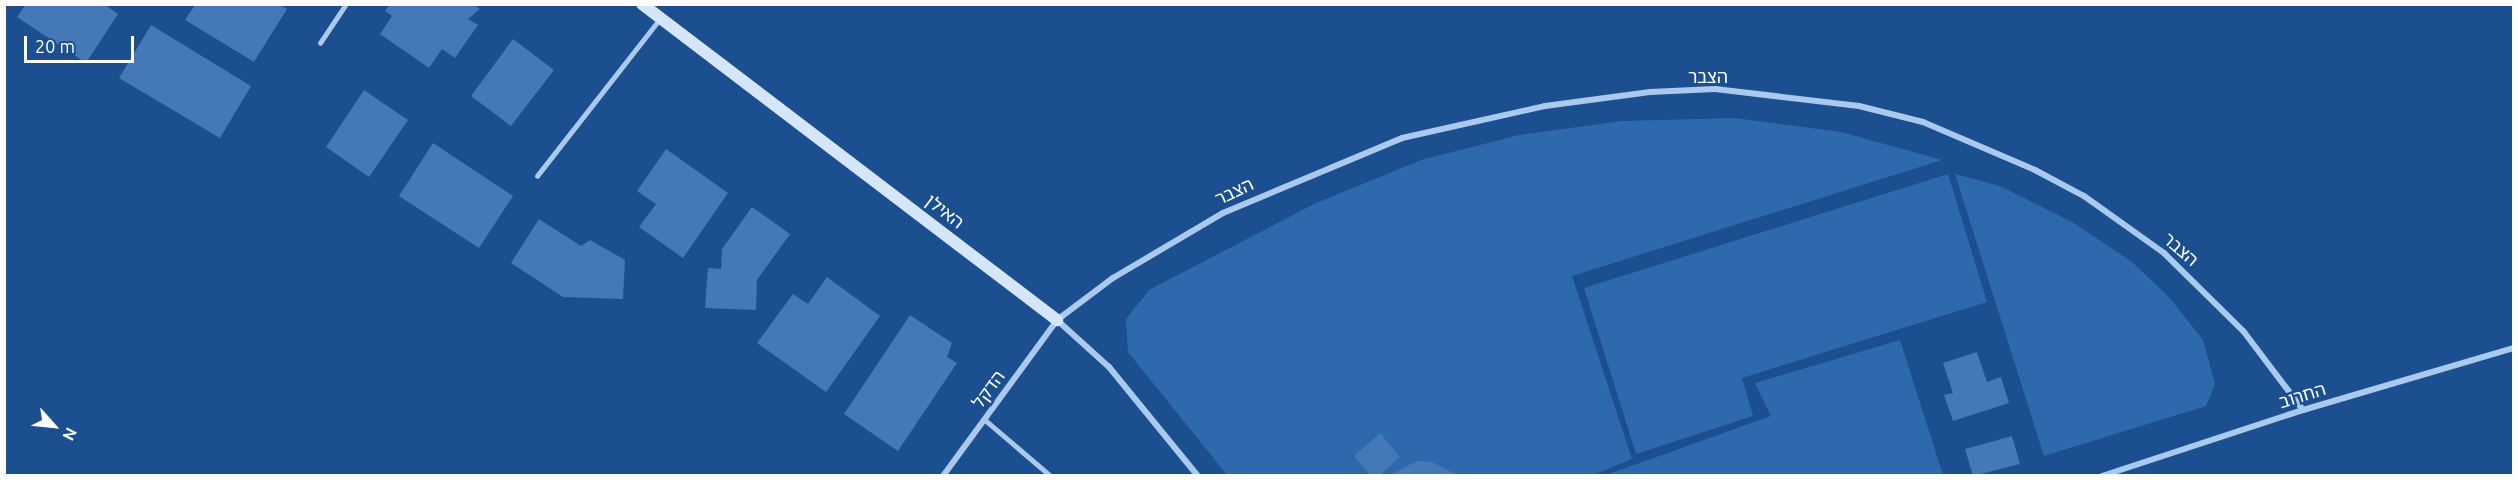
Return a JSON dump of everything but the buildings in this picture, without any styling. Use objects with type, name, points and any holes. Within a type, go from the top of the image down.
[{"type":"street","name":"האילן","points":[[642,4],[1057,320],[1109,367],[1198,476]]},
{"type":"street","name":"הצבר","points":[[1057,320],[1113,278],[1223,213],[1402,138],[1607,96],[1715,89],[1858,106],[1923,122],[1982,145],[2084,196],[2164,253],[2207,292],[2303,410]]},
{"type":"street","name":"הדקל","points":[[943,476],[1057,320]]},
{"type":"street","name":"החרוב","points":[[2102,476],[2303,410],[2514,348]]},
{"type":"lane","points":[[320,43],[346,4]]},
{"type":"lane","points":[[537,176],[661,18]]},
{"type":"lane","points":[[984,420],[1051,476]]},
{"type":"shaded area","points":[[1735,118],[1841,132],[1942,160],[1572,276],[1632,459],[1593,475],[1227,475],[1128,352],[1126,319],[1149,290],[1314,204],[1421,160],[1519,135],[1622,121]]},
{"type":"shaded area","points":[[1948,174],[1987,302],[1742,378],[1753,416],[1636,454],[1584,288]]},
{"type":"shaded area","points":[[1955,174],[2000,186],[2072,222],[2132,262],[2169,297],[2203,340],[2215,384],[2206,406],[2044,456]]},
{"type":"shaded area","points":[[1900,340],[1943,475],[1606,475],[1771,416],[1755,383]]}]
